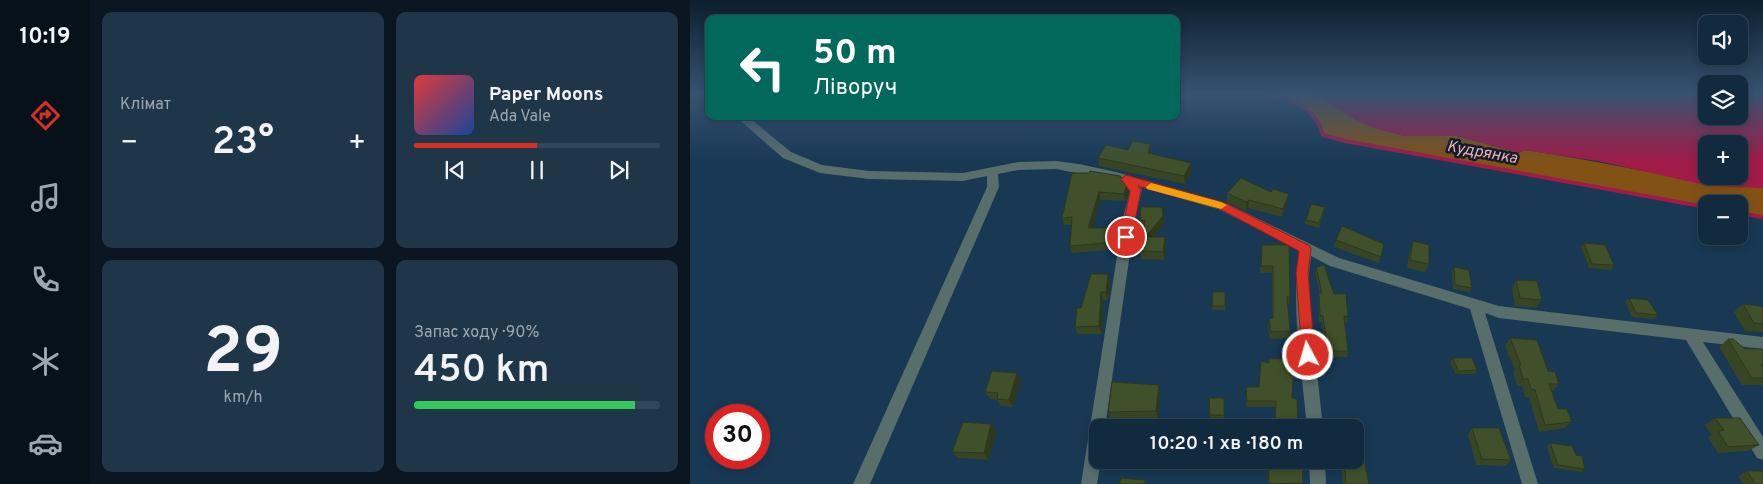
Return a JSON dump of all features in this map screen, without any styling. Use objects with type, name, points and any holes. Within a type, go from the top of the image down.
[{"type":"street","points":[[745,120],[787,155],[820,169],[843,174],[900,177],[963,177],[1018,166],[1056,165],[1126,179],[1222,206],[1335,262],[1498,312],[1763,342]]},
{"type":"street","points":[[861,484],[993,187],[992,172]]},
{"type":"street","points":[[1088,484],[1129,218],[1136,190],[1126,179]]},
{"type":"street","points":[[1306,249],[1302,258],[1302,290],[1314,419]]},
{"type":"street","points":[[1477,306],[1478,315],[1530,484]]},
{"type":"street","points":[[1691,335],[1763,452]]},
{"type":"street","points":[[1317,469],[1318,484]]},
{"type":"shaded area","points":[[1316,117],[1351,117],[1358,121],[1404,136],[1457,136],[1519,153],[1524,150],[1698,180],[1698,185],[1733,185],[1763,188],[1763,217],[1748,214],[1748,195],[1698,195],[1698,206],[1345,141],[1323,135],[1321,125]]},
{"type":"shaded area","points":[[1351,117],[1698,117],[1698,125],[1748,125],[1748,117],[1763,117],[1763,188],[1705,185],[1748,185],[1748,135],[1698,135],[1698,184],[1598,161],[1524,150],[1519,153],[1457,136],[1404,136],[1377,129]]},
{"type":"building","points":[[1133,141],[1150,144],[1148,153],[1191,163],[1184,176],[1098,158],[1106,145],[1128,150]]},
{"type":"building","points":[[1090,171],[1120,176],[1127,184],[1124,194],[1099,192],[1088,228],[1108,228],[1105,243],[1070,246],[1072,217],[1062,218],[1072,173],[1089,173]]},
{"type":"building","points":[[1241,178],[1271,192],[1273,189],[1289,194],[1283,209],[1249,200],[1246,202],[1227,193]]},
{"type":"building","points":[[1311,204],[1325,207],[1319,223],[1306,220]]},
{"type":"building","points":[[1141,207],[1162,207],[1163,216],[1145,237],[1165,237],[1163,252],[1140,251],[1145,220],[1140,220]]},
{"type":"building","points":[[1342,226],[1384,244],[1381,257],[1336,240]]},
{"type":"building","points":[[1413,241],[1429,245],[1429,264],[1410,260]]},
{"type":"building","points":[[1584,243],[1605,245],[1614,265],[1592,264]]},
{"type":"building","points":[[1262,245],[1289,245],[1290,297],[1287,297],[1290,331],[1271,332],[1269,319],[1273,318],[1273,266],[1261,266]]},
{"type":"building","points":[[1324,265],[1334,294],[1346,294],[1348,317],[1344,316],[1348,351],[1328,351],[1323,316],[1320,315],[1319,293],[1322,293],[1316,267]]},
{"type":"building","points":[[1454,267],[1469,270],[1472,288],[1455,285]]},
{"type":"building","points":[[1091,274],[1108,274],[1106,292],[1101,292],[1099,326],[1075,327],[1077,308],[1081,308]]},
{"type":"building","points":[[1516,280],[1537,281],[1542,300],[1520,298]]},
{"type":"building","points":[[1213,292],[1225,292],[1225,306],[1212,306]]},
{"type":"building","points":[[1629,298],[1648,300],[1658,315],[1636,313]]},
{"type":"building","points":[[1743,304],[1761,306],[1763,308],[1763,324],[1754,323]]},
{"type":"building","points":[[1510,338],[1537,340],[1548,371],[1555,372],[1559,384],[1549,384],[1558,409],[1567,409],[1572,422],[1545,425],[1535,390],[1531,389],[1528,379],[1523,379],[1519,365],[1521,365]]},
{"type":"building","points":[[1728,339],[1733,339],[1745,349],[1763,350],[1763,364],[1761,365],[1763,366],[1763,378],[1752,378]]},
{"type":"building","points":[[1294,358],[1292,398],[1297,399],[1298,419],[1275,419],[1276,401],[1247,401],[1246,387],[1259,387],[1261,361],[1269,363],[1269,359]]},
{"type":"building","points":[[1453,358],[1472,358],[1477,370],[1458,371]]},
{"type":"building","points":[[992,371],[1017,373],[1009,400],[997,399],[998,393],[985,392]]},
{"type":"building","points":[[1112,382],[1159,385],[1156,411],[1108,412]]},
{"type":"building","points":[[1209,398],[1224,398],[1224,415],[1210,415]]},
{"type":"building","points":[[1339,418],[1358,419],[1339,419]]},
{"type":"building","points":[[1715,418],[1740,418],[1759,445],[1728,447],[1718,431],[1724,430]]},
{"type":"building","points":[[963,422],[991,424],[984,453],[952,452]]},
{"type":"building","points":[[1472,428],[1499,428],[1511,460],[1482,459]]},
{"type":"building","points":[[1550,443],[1572,446],[1576,455],[1582,456],[1585,469],[1558,465]]},
{"type":"building","points":[[1364,458],[1369,484],[1346,484],[1345,469],[1364,469]]},
{"type":"building","points":[[1268,469],[1302,469],[1303,483],[1269,484]]},
{"type":"building","points":[[1747,471],[1763,471],[1763,484],[1755,484]]},
{"type":"building","points":[[1121,478],[1145,480],[1145,484],[1119,484]]},
{"type":"waterway","name":"Кудрянка","points":[[1314,117],[1323,135],[1345,141],[1698,206]]},
{"type":"waterway","name":"Кудрянка","points":[[1748,214],[1763,217]]},
{"type":"slow traffic","points":[[1151,187],[1221,205]]},
{"type":"route","points":[[1126,237],[1136,190],[1126,179],[1222,206],[1306,249],[1302,258],[1302,273],[1308,355]]}]
